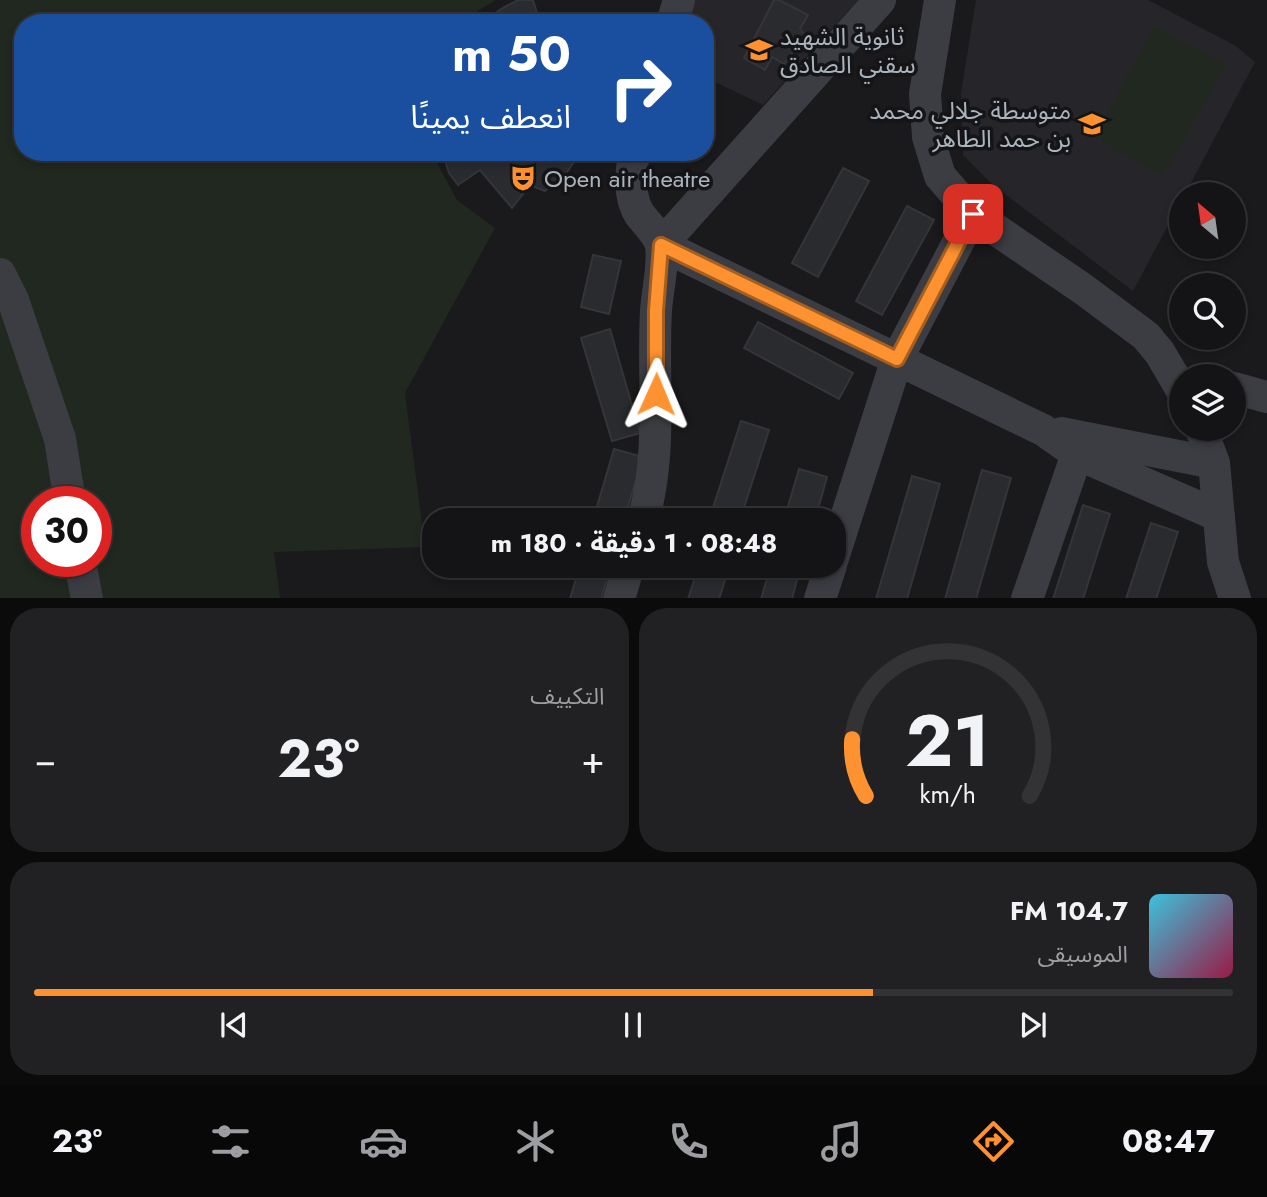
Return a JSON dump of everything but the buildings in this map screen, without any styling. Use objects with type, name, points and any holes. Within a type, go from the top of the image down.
[{"type":"street","points":[[647,508],[654,447],[656,311],[661,245],[880,0]]},
{"type":"street","points":[[940,0],[925,94],[928,137],[940,176],[973,214],[1146,336],[1169,365]]},
{"type":"street","points":[[633,161],[630,181],[638,212],[661,245],[1043,430],[1076,454],[1219,516]]},
{"type":"street","points":[[846,518],[897,359],[973,214]]},
{"type":"street","points":[[0,274],[13,300],[60,439],[67,486]]},
{"type":"street","points":[[1246,391],[1267,397]]},
{"type":"street","points":[[1043,430],[1214,463]]},
{"type":"street","points":[[1206,441],[1214,463],[1223,562],[1235,598]]},
{"type":"street","points":[[1027,598],[1076,454]]},
{"type":"street","points":[[83,577],[87,598]]},
{"type":"street","points":[[619,598],[625,578]]},
{"type":"street","points":[[820,598],[827,578]]},
{"type":"shaded area","points":[[0,0],[496,0],[476,14],[14,14],[14,161],[436,161],[457,200],[495,228],[405,393],[422,524],[422,547],[274,552],[280,598],[0,598]]},
{"type":"shaded area","name":"ثانوية الشهيد سقني الصادق","points":[[688,0],[858,0],[763,105],[714,81],[714,14],[684,14]]},
{"type":"shaded area","name":"متوسطة جلالي محمد بن حمد الطاهر","points":[[976,0],[1148,0],[1236,46],[1255,62],[1191,182],[1169,182],[1169,224],[1133,291],[993,185],[963,155],[961,93]]},
{"type":"shaded area","points":[[1154,26],[1226,64],[1163,176],[1095,137]]},
{"type":"place","name":"ثانوية الشهيد سقني الصادق","points":[[759,50]]},
{"type":"place","name":"متوسطة جلالي محمد بن حمد الطاهر","points":[[1092,124]]},
{"type":"place","name":"Open air theatre","points":[[523,178]]},
{"type":"route","points":[[656,394],[656,311],[661,245],[897,359],[973,214]]}]
